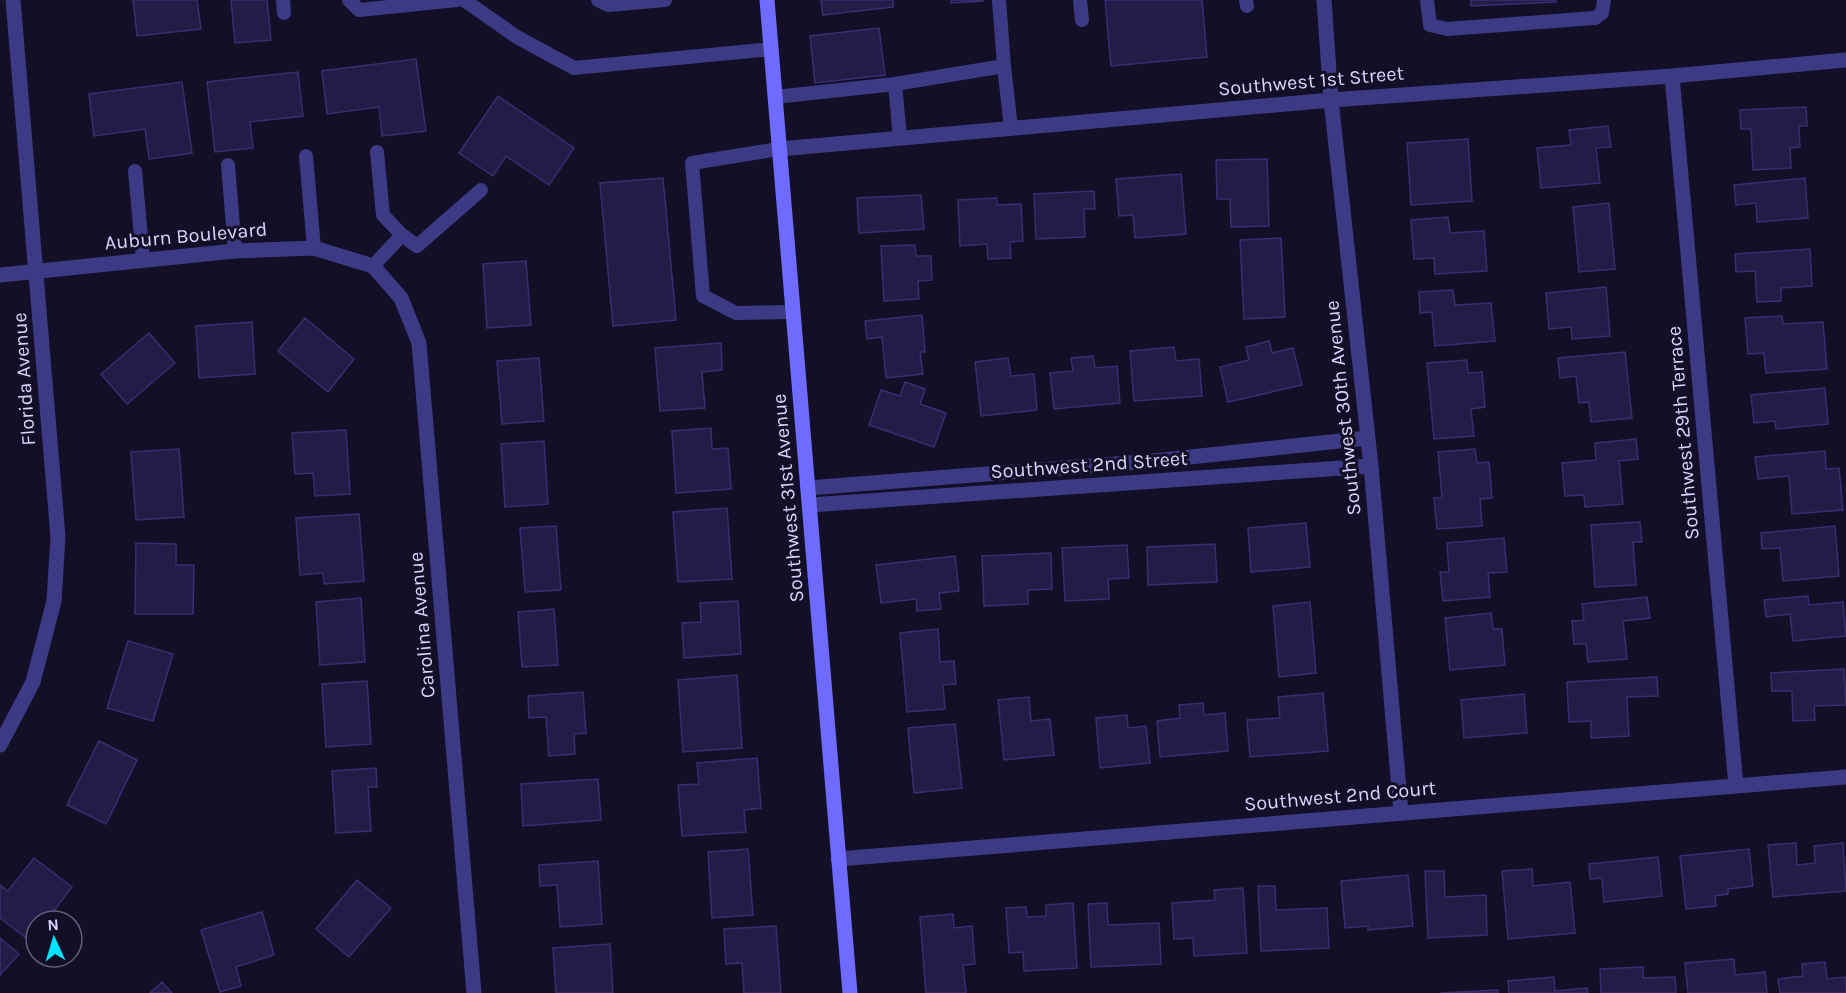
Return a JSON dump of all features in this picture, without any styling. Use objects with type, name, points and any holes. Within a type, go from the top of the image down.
[{"type":"main road","name":"Southwest 31st Avenue","points":[[767,0],[850,993]]},
{"type":"street","name":"Florida Avenue","points":[[0,745],[33,682],[54,602],[57,537],[13,0]]},
{"type":"street","name":"Southwest 30th Avenue","points":[[1324,0],[1331,100],[1371,466],[1401,812]]},
{"type":"street","name":"Southwest 1st Street","points":[[779,149],[1331,100],[1672,76],[1846,60]]},
{"type":"street","name":"Southwest 29th Terrace","points":[[1672,76],[1736,786]]},
{"type":"street","name":"Auburn Boulevard","points":[[0,275],[236,251],[314,248],[373,266]]},
{"type":"street","name":"Carolina Avenue","points":[[373,266],[401,298],[419,343],[474,993]]},
{"type":"street","name":"Southwest 2nd Street","points":[[808,488],[1153,461],[1367,438]]},
{"type":"street","name":"Southwest 2nd Street","points":[[810,505],[1371,466]]},
{"type":"street","name":"Southwest 2nd Court","points":[[838,859],[1846,777]]},
{"type":"lane","points":[[349,0],[358,10],[457,0]]},
{"type":"lane","points":[[464,0],[516,37],[574,68],[771,49]]},
{"type":"lane","points":[[598,0],[608,5],[665,0]]},
{"type":"lane","points":[[999,0],[1011,128]]},
{"type":"lane","points":[[1080,0],[1082,20]]},
{"type":"lane","points":[[1427,0],[1430,25],[1448,29],[1594,18],[1602,13],[1604,0]]},
{"type":"lane","points":[[775,97],[895,84],[1004,66]]},
{"type":"lane","points":[[895,84],[900,138]]},
{"type":"lane","points":[[779,149],[692,163],[703,296],[736,313],[792,312]]},
{"type":"lane","points":[[377,152],[383,215],[402,235],[417,246],[481,190]]},
{"type":"lane","points":[[306,156],[314,248]]},
{"type":"lane","points":[[228,165],[236,251]]},
{"type":"lane","points":[[135,171],[143,260]]},
{"type":"lane","points":[[373,266],[402,235]]},
{"type":"building","points":[[133,0],[197,0],[201,29],[137,36]]},
{"type":"building","points":[[231,0],[267,0],[271,40],[235,43]]},
{"type":"building","points":[[821,0],[893,0],[893,7],[823,15]]},
{"type":"building","points":[[951,0],[983,0],[983,1],[951,3]]},
{"type":"building","points":[[1105,0],[1202,0],[1207,57],[1111,66]]},
{"type":"building","points":[[1471,0],[1556,0],[1556,2],[1471,6]]},
{"type":"building","points":[[879,28],[885,75],[815,83],[810,36]]},
{"type":"building","points":[[416,59],[426,131],[382,136],[379,107],[327,114],[322,71]]},
{"type":"building","points":[[298,72],[303,116],[250,122],[253,148],[215,152],[207,82]]},
{"type":"building","points":[[182,82],[192,153],[149,159],[145,129],[94,136],[89,94]]},
{"type":"building","points":[[498,96],[574,148],[549,185],[506,156],[493,176],[459,153]]},
{"type":"building","points":[[1806,107],[1807,126],[1799,126],[1800,147],[1790,148],[1791,168],[1753,170],[1751,129],[1741,129],[1740,110]]},
{"type":"building","points":[[1608,126],[1611,147],[1596,148],[1600,183],[1541,188],[1537,148],[1571,145],[1569,130]]},
{"type":"building","points":[[1468,139],[1472,201],[1411,205],[1407,143]]},
{"type":"building","points":[[1267,159],[1269,226],[1231,227],[1230,199],[1217,199],[1216,160]]},
{"type":"building","points":[[1181,174],[1186,234],[1135,238],[1133,215],[1119,216],[1116,179]]},
{"type":"building","points":[[663,178],[676,320],[613,326],[600,183]]},
{"type":"building","points":[[1805,178],[1808,218],[1757,222],[1756,203],[1736,205],[1734,185]]},
{"type":"building","points":[[1094,191],[1095,209],[1084,209],[1085,237],[1036,239],[1034,194]]},
{"type":"building","points":[[921,195],[924,229],[859,233],[857,198]]},
{"type":"building","points":[[997,198],[997,205],[1021,204],[1023,241],[1010,242],[1011,258],[988,259],[987,244],[960,246],[958,200]]},
{"type":"building","points":[[1609,203],[1615,269],[1579,272],[1573,207]]},
{"type":"building","points":[[1448,217],[1450,233],[1484,231],[1487,271],[1435,274],[1434,258],[1414,259],[1411,220]]},
{"type":"building","points":[[1281,238],[1285,317],[1244,319],[1240,240]]},
{"type":"building","points":[[915,245],[916,256],[931,256],[932,280],[918,281],[919,299],[884,301],[881,246]]},
{"type":"building","points":[[1810,249],[1812,286],[1781,288],[1781,301],[1757,302],[1755,271],[1736,272],[1735,254]]},
{"type":"building","points":[[526,261],[531,325],[487,328],[483,264]]},
{"type":"building","points":[[1606,287],[1610,336],[1572,339],[1571,327],[1549,329],[1546,293]]},
{"type":"building","points":[[1453,290],[1455,305],[1491,303],[1495,341],[1435,346],[1432,312],[1420,313],[1419,292]]},
{"type":"building","points":[[922,315],[925,352],[920,352],[923,374],[886,378],[882,337],[867,339],[865,321]]},
{"type":"building","points":[[1782,316],[1783,324],[1823,322],[1827,369],[1766,373],[1764,353],[1748,354],[1745,318]]},
{"type":"building","points":[[305,318],[354,359],[328,392],[278,351]]},
{"type":"building","points":[[252,322],[255,374],[199,378],[196,326]]},
{"type":"building","points":[[149,333],[175,363],[127,404],[101,374]]},
{"type":"building","points":[[1269,341],[1272,353],[1293,348],[1302,385],[1228,402],[1220,367],[1249,360],[1246,347]]},
{"type":"building","points":[[721,343],[722,370],[702,372],[705,408],[660,411],[655,348]]},
{"type":"building","points":[[1174,347],[1176,361],[1199,359],[1202,396],[1134,401],[1130,351]]},
{"type":"building","points":[[1625,352],[1632,418],[1591,422],[1589,402],[1579,403],[1576,376],[1560,378],[1558,358]]},
{"type":"building","points":[[1093,356],[1095,368],[1117,366],[1120,403],[1054,409],[1050,373],[1073,371],[1071,358]]},
{"type":"building","points":[[539,358],[544,421],[502,424],[497,361]]},
{"type":"building","points":[[1008,358],[1011,376],[1034,374],[1037,410],[981,416],[975,362]]},
{"type":"building","points":[[1467,360],[1468,373],[1482,372],[1485,407],[1471,409],[1474,436],[1434,439],[1427,363]]},
{"type":"building","points":[[905,382],[925,389],[920,404],[946,413],[934,447],[869,425],[881,390],[900,396]]},
{"type":"building","points":[[1825,388],[1828,424],[1776,429],[1775,421],[1754,423],[1751,395]]},
{"type":"building","points":[[711,428],[712,449],[728,448],[731,489],[676,493],[672,431]]},
{"type":"building","points":[[346,430],[350,494],[315,496],[313,473],[295,474],[292,433]]},
{"type":"building","points":[[1636,439],[1638,459],[1619,461],[1623,504],[1585,507],[1584,495],[1565,496],[1562,463],[1596,460],[1595,443]]},
{"type":"building","points":[[544,441],[548,504],[505,507],[501,444]]},
{"type":"building","points":[[179,449],[184,517],[136,520],[131,452]]},
{"type":"building","points":[[1475,449],[1477,463],[1489,462],[1492,498],[1480,499],[1482,526],[1437,529],[1434,498],[1442,498],[1438,452]]},
{"type":"building","points":[[1825,451],[1826,469],[1839,468],[1843,510],[1792,514],[1789,476],[1758,479],[1755,457]]},
{"type":"building","points":[[727,508],[732,579],[678,582],[673,512]]},
{"type":"building","points":[[359,514],[364,581],[324,584],[323,573],[300,575],[296,518]]},
{"type":"building","points":[[1640,522],[1642,542],[1633,542],[1636,585],[1595,587],[1591,525]]},
{"type":"building","points":[[1306,523],[1310,567],[1251,572],[1248,528]]},
{"type":"building","points":[[556,526],[561,590],[525,592],[520,528]]},
{"type":"building","points":[[1835,526],[1839,576],[1783,581],[1780,548],[1762,549],[1761,533]]},
{"type":"building","points":[[1504,538],[1507,572],[1488,573],[1490,597],[1443,601],[1440,572],[1449,572],[1447,543]]},
{"type":"building","points":[[136,543],[176,544],[176,565],[194,565],[193,614],[135,614]]},
{"type":"building","points":[[1215,544],[1217,582],[1148,585],[1147,547]]},
{"type":"building","points":[[1127,545],[1129,578],[1108,579],[1109,599],[1065,601],[1062,548]]},
{"type":"building","points":[[1051,553],[1052,589],[1028,590],[1028,604],[984,606],[982,556]]},
{"type":"building","points":[[955,556],[959,591],[939,593],[941,609],[917,611],[916,599],[881,603],[876,565]]},
{"type":"building","points":[[1808,596],[1809,605],[1843,602],[1846,636],[1793,641],[1790,614],[1766,617],[1764,600]]},
{"type":"building","points":[[1647,597],[1650,618],[1623,621],[1627,659],[1588,662],[1586,644],[1574,644],[1572,621],[1584,620],[1582,604]]},
{"type":"building","points":[[361,598],[365,662],[320,665],[316,602]]},
{"type":"building","points":[[738,601],[741,654],[684,658],[682,623],[701,622],[700,603]]},
{"type":"building","points":[[1310,602],[1316,673],[1279,677],[1273,606]]},
{"type":"building","points":[[554,609],[558,665],[522,667],[518,612]]},
{"type":"building","points":[[1491,613],[1493,629],[1502,629],[1505,665],[1450,670],[1445,618]]},
{"type":"building","points":[[938,629],[940,662],[954,661],[956,684],[943,685],[945,709],[907,712],[900,633]]},
{"type":"building","points":[[128,641],[173,654],[153,721],[107,708]]},
{"type":"building","points":[[1844,669],[1846,705],[1814,706],[1815,720],[1793,721],[1792,691],[1772,691],[1771,673]]},
{"type":"building","points":[[737,675],[742,748],[683,752],[678,680]]},
{"type":"building","points":[[1657,677],[1658,696],[1627,697],[1629,736],[1591,738],[1591,721],[1569,722],[1567,682]]},
{"type":"building","points":[[367,681],[371,744],[326,747],[322,684]]},
{"type":"building","points":[[583,692],[586,733],[574,734],[575,754],[549,756],[546,717],[529,718],[528,696]]},
{"type":"building","points":[[1323,693],[1328,751],[1250,757],[1247,720],[1280,718],[1278,697]]},
{"type":"building","points":[[1524,694],[1527,733],[1464,738],[1461,700]]},
{"type":"building","points":[[1029,697],[1031,721],[1050,719],[1054,755],[1004,760],[998,700]]},
{"type":"building","points":[[1203,703],[1204,715],[1225,713],[1228,751],[1160,757],[1157,721],[1180,718],[1179,705]]},
{"type":"building","points":[[1127,715],[1128,728],[1146,726],[1150,763],[1100,768],[1096,718]]},
{"type":"building","points":[[955,724],[962,788],[914,793],[908,728]]},
{"type":"building","points":[[99,741],[137,760],[106,824],[67,805]]},
{"type":"building","points":[[757,758],[761,808],[744,810],[746,832],[682,836],[678,785],[699,784],[697,763]]},
{"type":"building","points":[[376,768],[377,787],[368,787],[371,831],[336,833],[332,771]]},
{"type":"building","points":[[598,779],[601,820],[523,826],[521,784]]},
{"type":"building","points":[[1796,843],[1797,865],[1815,863],[1814,846],[1843,843],[1846,891],[1773,897],[1768,845]]},
{"type":"building","points":[[748,849],[753,915],[712,918],[708,852]]},
{"type":"building","points":[[1749,849],[1753,886],[1728,889],[1728,894],[1715,896],[1716,906],[1686,909],[1680,856]]},
{"type":"building","points":[[1658,857],[1662,896],[1604,902],[1602,878],[1590,879],[1589,864]]},
{"type":"building","points":[[34,858],[72,887],[55,909],[24,909],[24,936],[0,918],[0,885],[8,891]]},
{"type":"building","points":[[598,861],[602,924],[560,927],[557,885],[540,886],[539,865]]},
{"type":"building","points":[[1532,869],[1533,886],[1570,882],[1575,933],[1508,939],[1502,871]]},
{"type":"building","points":[[1425,871],[1444,871],[1445,897],[1486,895],[1487,935],[1428,938]]},
{"type":"building","points":[[1408,875],[1413,926],[1368,930],[1368,926],[1345,928],[1341,881]]},
{"type":"building","points":[[357,880],[391,908],[349,957],[316,929]]},
{"type":"building","points":[[1258,886],[1275,886],[1276,910],[1327,908],[1329,948],[1261,951]]},
{"type":"building","points":[[1243,888],[1247,953],[1194,956],[1193,938],[1174,939],[1172,903],[1215,900],[1214,890]]},
{"type":"building","points":[[1073,903],[1077,968],[1024,971],[1023,952],[1009,953],[1006,908],[1026,907],[1027,917],[1046,916],[1046,905]]},
{"type":"building","points":[[1107,903],[1108,925],[1159,923],[1161,964],[1091,967],[1088,904]]},
{"type":"building","points":[[262,912],[274,955],[236,967],[241,986],[220,992],[201,930]]},
{"type":"building","points":[[953,914],[954,928],[972,926],[975,964],[963,965],[966,993],[926,993],[920,917]]},
{"type":"building","points":[[776,926],[781,993],[744,993],[742,963],[726,964],[724,929]]},
{"type":"building","points":[[0,938],[19,954],[0,975]]},
{"type":"building","points":[[610,944],[613,993],[556,993],[553,948]]},
{"type":"building","points":[[1734,959],[1735,975],[1765,972],[1767,993],[1688,993],[1685,963]]},
{"type":"building","points":[[1825,962],[1827,979],[1846,977],[1846,993],[1780,993],[1778,979],[1803,976],[1802,964]]},
{"type":"building","points":[[1643,967],[1643,978],[1675,977],[1676,993],[1601,993],[1600,969]]},
{"type":"building","points":[[1554,977],[1555,991],[1587,988],[1588,993],[1509,993],[1508,981]]},
{"type":"building","points":[[162,982],[172,993],[150,993]]},
{"type":"building","points":[[1498,990],[1498,993],[1440,993]]}]
